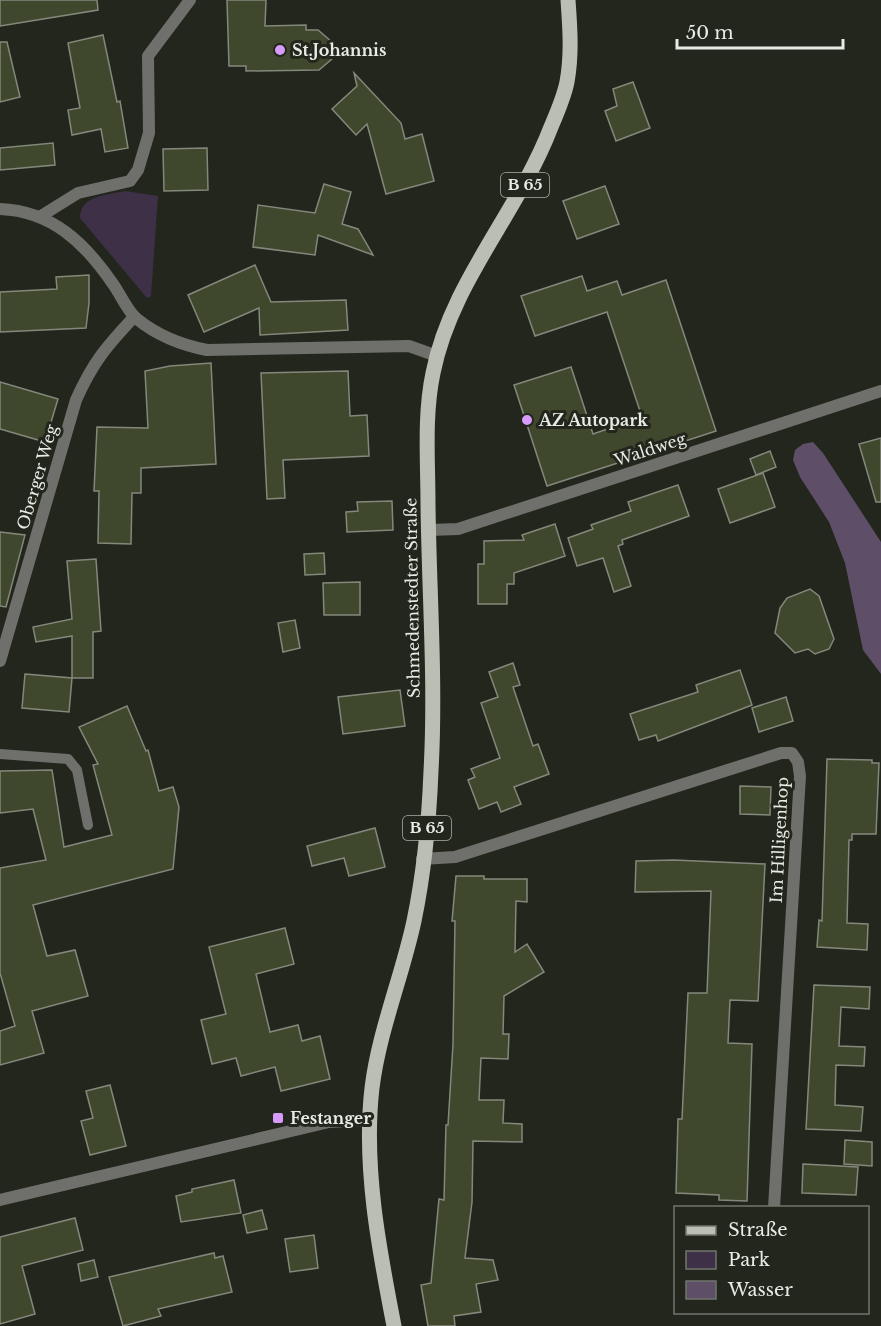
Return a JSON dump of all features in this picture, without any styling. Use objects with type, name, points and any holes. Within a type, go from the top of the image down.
[{"type":"main road","name":"B 65","points":[[437,356],[451,313],[475,264],[517,200],[540,154],[567,85],[571,57],[568,0]]},
{"type":"main road","name":"Schmedenstedter Straße","points":[[394,1326],[371,1172],[369,1120],[377,1058],[414,920],[432,767],[427,423],[437,356]]},
{"type":"street","points":[[41,216],[78,193],[130,181],[138,170],[149,133],[148,56],[190,0]]},
{"type":"street","points":[[0,209],[19,210],[41,216],[65,229],[84,246],[134,317],[180,345],[207,350],[409,346],[437,356]]},
{"type":"street","name":"Oberger Weg","points":[[0,661],[76,400],[96,359],[134,317]]},
{"type":"street","name":"Waldweg","points":[[429,530],[458,529],[881,391]]},
{"type":"street","name":"Im Hilligenhop","points":[[422,859],[455,857],[781,753],[792,753],[798,762],[800,776],[774,1206]]},
{"type":"street","points":[[0,1200],[329,1122],[369,1120]]},
{"type":"lane","points":[[0,754],[68,759],[77,770],[88,825]]},
{"type":"green space","points":[[125,191],[158,196],[151,296],[147,298],[80,218],[81,210],[90,200]]},
{"type":"water","points":[[813,442],[823,453],[881,542],[881,674],[863,650],[845,563],[829,522],[800,477],[793,460],[795,450],[803,444]]},
{"type":"building","points":[[0,0],[97,0],[98,10],[0,26]]},
{"type":"building","name":"St.Johannis","points":[[227,0],[266,0],[265,26],[306,25],[306,30],[318,30],[332,42],[332,59],[319,70],[246,71],[246,66],[229,66]]},
{"type":"building","points":[[103,35],[117,102],[120,101],[128,148],[105,152],[101,129],[72,135],[68,110],[80,108],[68,43]]},
{"type":"building","points":[[0,42],[7,42],[20,97],[0,102]]},
{"type":"building","points":[[354,73],[401,123],[405,139],[422,134],[434,181],[386,194],[367,124],[356,135],[332,109],[357,86]]},
{"type":"building","points":[[633,82],[650,128],[616,141],[605,111],[617,106],[613,89]]},
{"type":"building","points":[[53,143],[55,165],[0,170],[0,148]]},
{"type":"building","points":[[207,148],[208,190],[164,191],[163,149]]},
{"type":"building","points":[[324,184],[351,192],[342,224],[358,229],[373,255],[318,235],[315,255],[253,247],[258,205],[315,213]]},
{"type":"building","points":[[605,186],[619,224],[577,239],[563,201]]},
{"type":"building","points":[[255,265],[271,302],[346,300],[348,330],[260,335],[259,308],[204,332],[188,295]]},
{"type":"building","points":[[89,275],[86,328],[0,332],[0,292],[57,289],[56,277]]},
{"type":"building","points":[[582,276],[587,291],[617,281],[622,295],[666,280],[716,431],[547,486],[514,385],[571,367],[593,434],[642,417],[607,312],[535,336],[521,296]]},
{"type":"building","points":[[211,363],[216,464],[141,468],[141,493],[132,493],[131,544],[98,543],[99,491],[94,491],[97,427],[148,428],[145,371],[170,366]]},
{"type":"building","points":[[348,371],[350,416],[367,415],[369,456],[283,460],[285,498],[267,499],[261,373]]},
{"type":"building","points":[[0,382],[58,399],[45,442],[0,429]]},
{"type":"building","points":[[881,438],[881,502],[876,502],[859,444]]},
{"type":"building","points":[[770,451],[776,467],[756,475],[750,459]]},
{"type":"building","points":[[763,473],[775,507],[730,523],[718,489]]},
{"type":"building","points":[[678,485],[689,516],[622,540],[623,544],[618,546],[631,586],[614,592],[603,558],[577,566],[568,538],[593,529],[591,525],[631,511],[628,502]]},
{"type":"building","points":[[392,501],[393,530],[347,532],[346,512],[358,511],[357,502]]},
{"type":"building","points":[[555,524],[565,556],[514,573],[514,584],[507,584],[507,604],[478,604],[478,564],[484,564],[484,541],[524,540],[522,535]]},
{"type":"building","points":[[0,532],[25,535],[6,607],[0,606]]},
{"type":"building","points":[[324,553],[325,574],[305,575],[304,554]]},
{"type":"building","points":[[96,559],[101,631],[93,632],[93,678],[72,678],[72,636],[36,642],[33,627],[72,619],[67,561]]},
{"type":"building","points":[[360,582],[360,615],[324,615],[323,583]]},
{"type":"building","points":[[810,589],[819,596],[834,639],[829,649],[815,654],[808,649],[795,653],[775,633],[780,608],[787,598]]},
{"type":"building","points":[[295,620],[300,648],[283,652],[278,623]]},
{"type":"building","points":[[513,663],[520,685],[513,687],[533,746],[538,744],[549,774],[514,787],[521,804],[501,812],[497,802],[479,809],[468,780],[475,777],[471,769],[500,758],[481,703],[498,697],[489,672]]},
{"type":"building","points":[[740,670],[752,705],[658,741],[656,735],[639,740],[630,714],[698,692],[696,685]]},
{"type":"building","points":[[25,674],[72,678],[69,712],[22,708]]},
{"type":"building","points":[[400,690],[405,726],[343,734],[338,697]]},
{"type":"building","points":[[786,697],[793,721],[759,732],[752,708]]},
{"type":"building","points":[[127,706],[146,751],[148,750],[159,791],[173,787],[179,807],[173,869],[33,905],[47,956],[75,950],[88,996],[32,1011],[44,1053],[0,1065],[0,1031],[15,1026],[0,973],[0,868],[46,860],[33,809],[0,813],[0,771],[52,770],[64,847],[112,835],[93,765],[98,764],[79,727]]},
{"type":"building","points":[[827,759],[872,760],[872,763],[879,763],[876,834],[852,834],[852,840],[849,840],[847,923],[868,924],[867,950],[817,947],[819,920],[822,921]]},
{"type":"building","points":[[740,786],[771,787],[770,815],[740,814]]},
{"type":"building","points":[[375,828],[385,867],[349,876],[344,858],[312,866],[307,846]]},
{"type":"building","points":[[674,860],[765,864],[758,1001],[730,1000],[728,1043],[752,1044],[747,1201],[719,1200],[719,1195],[676,1193],[678,1119],[682,1119],[688,993],[707,993],[711,891],[635,892],[636,861]]},
{"type":"building","points":[[456,876],[484,876],[484,879],[527,879],[527,902],[516,901],[515,952],[527,944],[544,972],[504,996],[503,1034],[509,1034],[508,1059],[481,1058],[479,1100],[504,1100],[503,1123],[522,1124],[522,1142],[473,1141],[472,1202],[465,1258],[493,1260],[498,1280],[476,1284],[481,1312],[454,1316],[455,1326],[428,1326],[421,1285],[431,1283],[439,1199],[444,1200],[446,1125],[448,1125],[453,1044],[455,921],[452,921]]},
{"type":"building","points":[[285,928],[294,964],[256,974],[270,1032],[298,1025],[302,1041],[320,1036],[330,1079],[281,1091],[275,1067],[241,1076],[236,1058],[212,1064],[201,1020],[226,1014],[209,947]]},
{"type":"building","points":[[814,985],[870,987],[869,1009],[841,1007],[839,1046],[865,1047],[864,1066],[836,1065],[835,1105],[863,1107],[861,1131],[806,1129]]},
{"type":"building","points":[[110,1085],[126,1146],[90,1155],[81,1121],[93,1118],[86,1091]]},
{"type":"building","points":[[845,1140],[872,1142],[872,1166],[844,1164]]},
{"type":"building","points":[[803,1164],[858,1167],[856,1195],[802,1193]]},
{"type":"building","points":[[234,1180],[241,1213],[181,1222],[176,1196],[192,1192],[192,1189]]},
{"type":"building","points":[[262,1210],[267,1229],[247,1233],[243,1215]]},
{"type":"building","points":[[75,1218],[83,1250],[22,1266],[35,1314],[0,1324],[0,1237]]},
{"type":"building","points":[[314,1235],[318,1268],[290,1272],[285,1239]]},
{"type":"building","points":[[214,1253],[215,1258],[223,1256],[232,1292],[158,1309],[161,1316],[123,1326],[109,1277]]},
{"type":"building","points":[[94,1260],[98,1277],[81,1281],[78,1264]]},
{"type":"place","name":"St.Johannis","points":[[280,50]]},
{"type":"place","name":"AZ Autopark","points":[[527,420]]},
{"type":"place","name":"Festanger","points":[[278,1118]]}]
